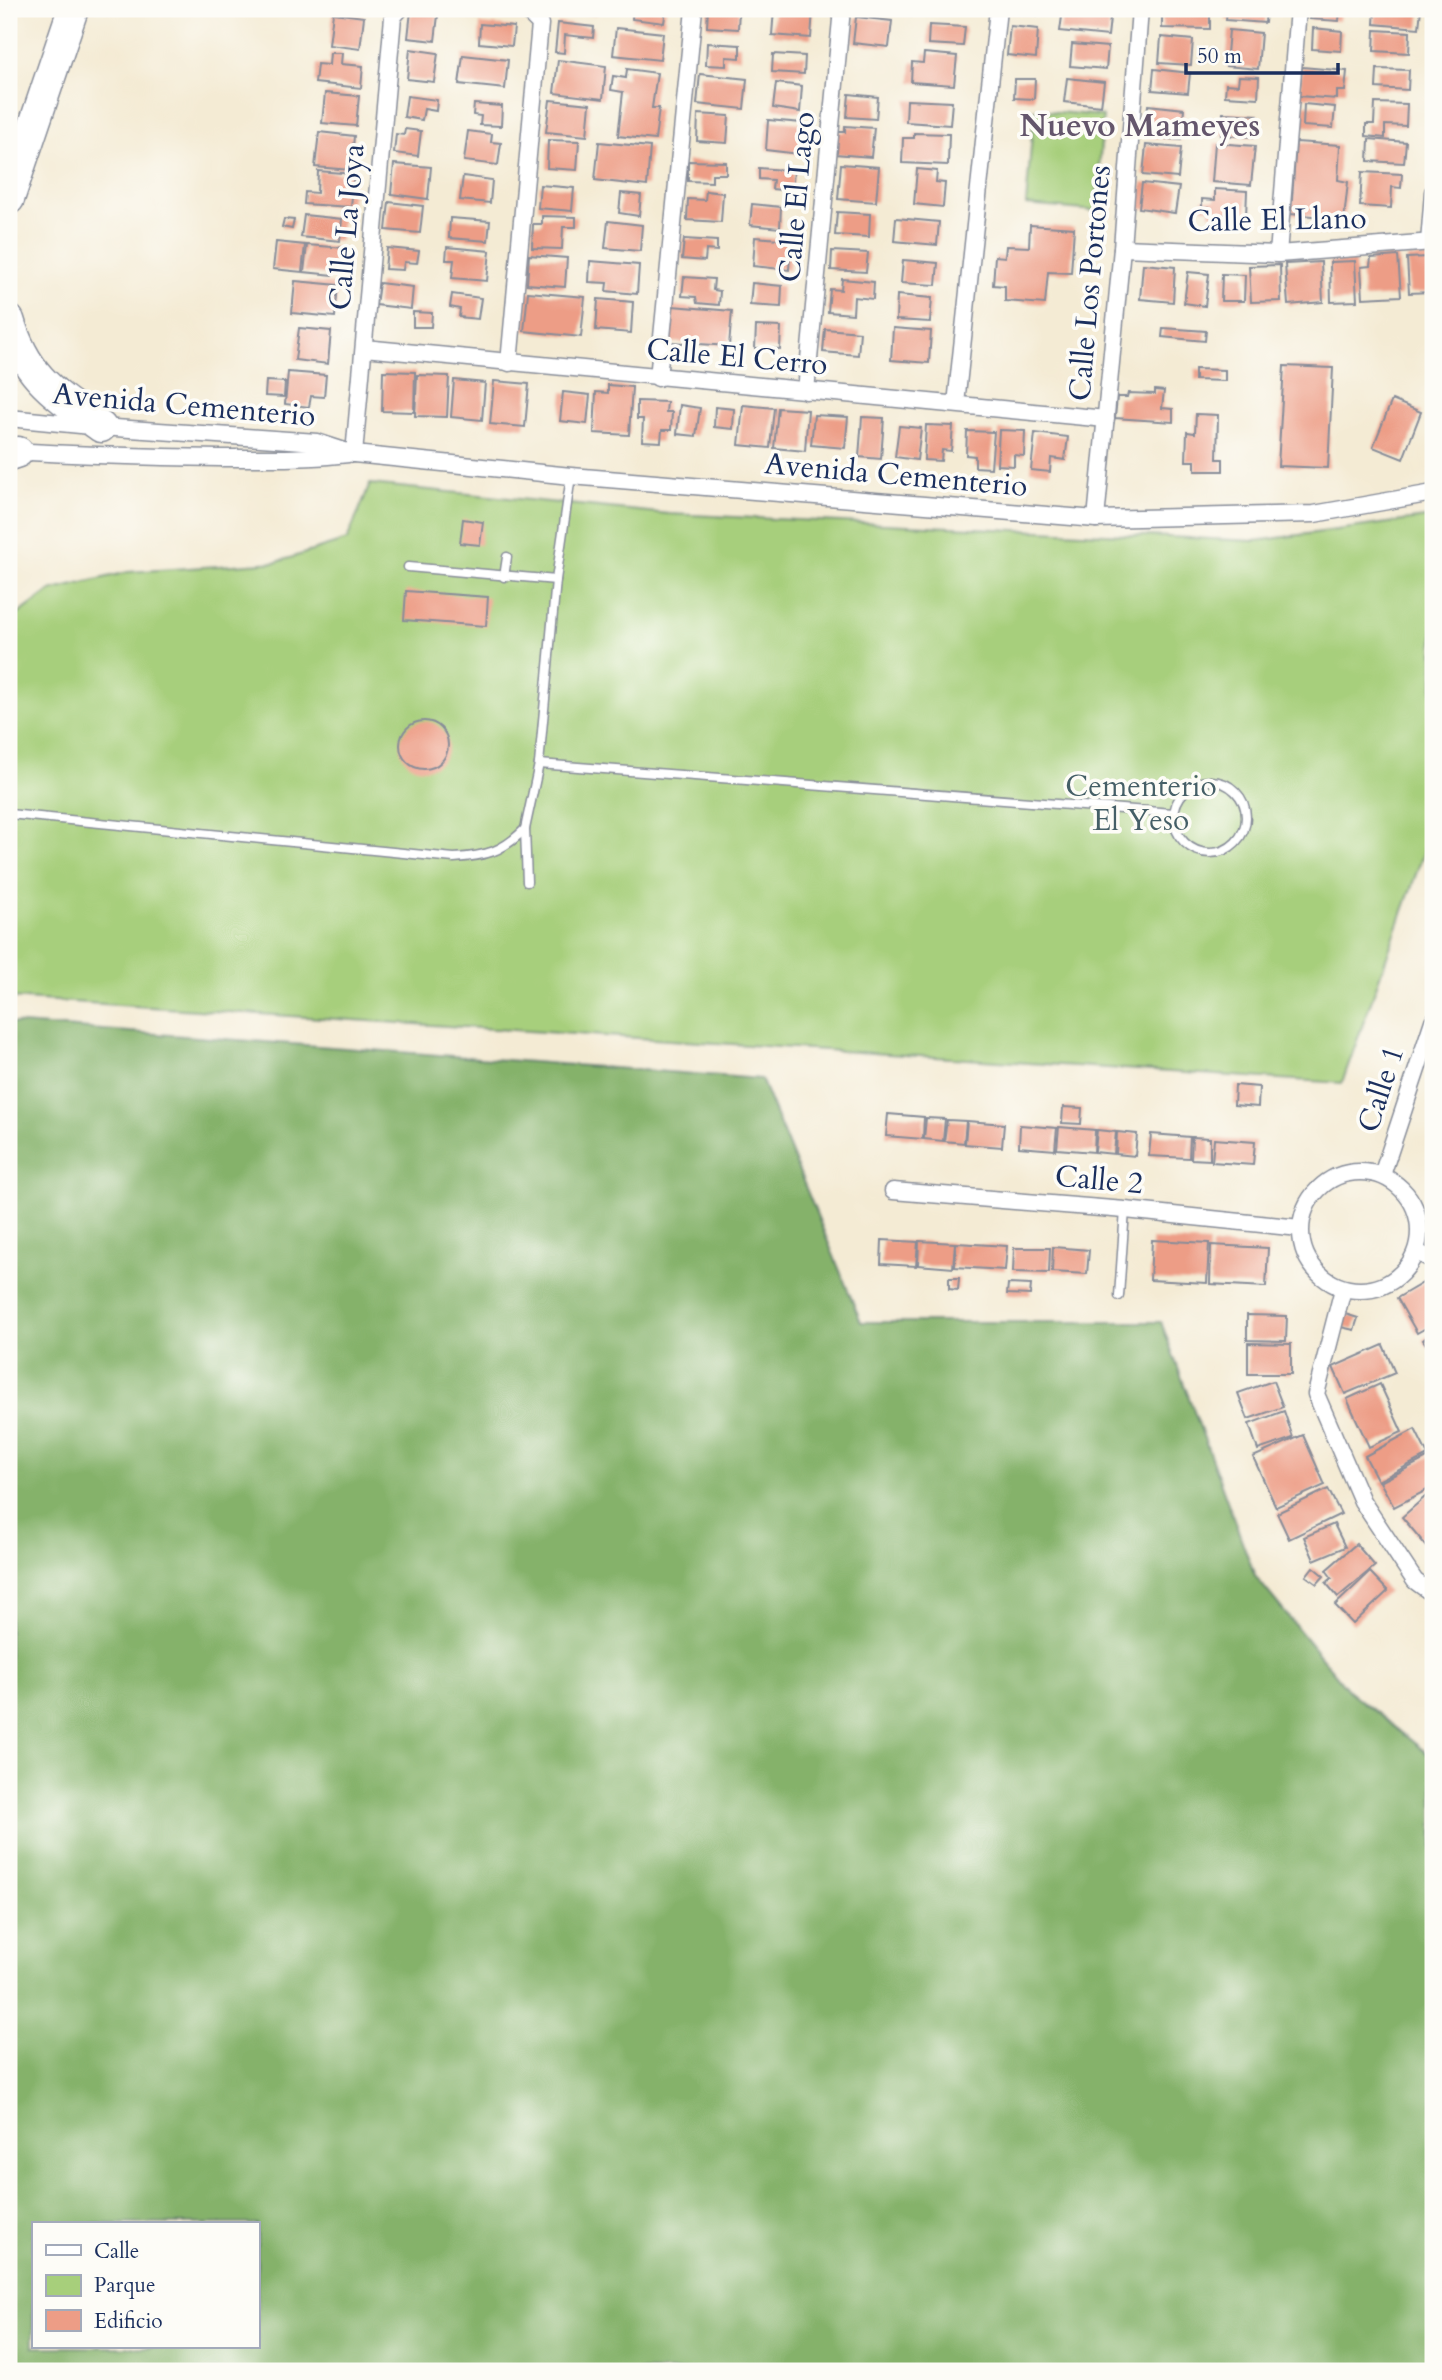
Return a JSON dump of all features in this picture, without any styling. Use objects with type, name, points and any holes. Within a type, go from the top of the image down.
[{"type":"highway","points":[[9,199],[73,9]]},
{"type":"highway","points":[[9,320],[20,351],[40,380],[56,396],[102,427]]},
{"type":"street","name":"Calle La Joya","points":[[354,454],[393,17],[400,9]]},
{"type":"street","points":[[509,363],[540,24],[525,9]]},
{"type":"street","points":[[658,377],[694,9]]},
{"type":"street","name":"Calle El Lago","points":[[806,391],[842,9]]},
{"type":"street","points":[[956,404],[999,9]]},
{"type":"street","name":"Calle Los Portones","points":[[1096,519],[1122,248],[1140,9]]},
{"type":"street","points":[[1278,254],[1298,9]]},
{"type":"street","points":[[1431,242],[1433,192]]},
{"type":"street","name":"Calle El Llano","points":[[1122,248],[1278,254],[1431,242]]},
{"type":"street","name":"Calle El Cerro","points":[[364,348],[1106,419]]},
{"type":"street","name":"Avenida Cementerio","points":[[9,418],[317,442],[354,454]]},
{"type":"street","name":"Avenida Cementerio","points":[[12,452],[104,457],[310,458],[354,454],[571,476],[1096,519],[1314,514],[1433,493]]},
{"type":"street","name":"Calle 1","points":[[1382,1175],[1433,1021]]},
{"type":"street","points":[[1359,1171],[1382,1175],[1407,1193],[1420,1221],[1417,1252],[1405,1271],[1388,1285],[1366,1291],[1343,1289],[1325,1280],[1311,1266],[1302,1248],[1300,1228],[1305,1206],[1318,1188],[1337,1175],[1359,1171]]},
{"type":"street","name":"Calle 2","points":[[892,1191],[1125,1210],[1300,1228]]},
{"type":"street","points":[[1417,1252],[1433,1260]]},
{"type":"street","points":[[1343,1289],[1316,1394],[1362,1502],[1416,1581],[1433,1594]]},
{"type":"lane","points":[[527,882],[525,829],[540,764],[556,580],[571,476]]},
{"type":"lane","points":[[504,577],[507,557]]},
{"type":"lane","points":[[408,567],[556,580]]},
{"type":"lane","points":[[540,764],[1173,813]]},
{"type":"lane","points":[[1206,780],[1219,781],[1240,795],[1247,818],[1245,830],[1239,840],[1230,848],[1208,853],[1196,850],[1178,836],[1173,813],[1184,791],[1194,783],[1206,780]]},
{"type":"lane","points":[[9,814],[454,858],[485,856],[511,844],[525,829]]},
{"type":"lane","points":[[1119,1296],[1125,1210]]},
{"type":"green space","points":[[1034,110],[1103,116],[1096,211],[1026,205]]},
{"type":"green space","name":"Cementerio El Yeso","points":[[370,484],[669,514],[1255,541],[1433,517],[1433,826],[1342,1083],[9,998],[9,621],[50,591],[128,572],[277,562],[347,540]]},
{"type":"green space","points":[[9,1023],[761,1079],[861,1322],[1161,1322],[1255,1576],[1348,1690],[1433,1758],[1433,2371],[9,2371]]},
{"type":"building","points":[[559,9],[596,9],[595,15]]},
{"type":"building","points":[[633,9],[666,9],[664,23],[632,19]]},
{"type":"building","points":[[708,9],[739,9],[738,29],[707,27]]},
{"type":"building","points":[[774,9],[813,9],[811,38],[772,35]]},
{"type":"building","points":[[1012,9],[1046,9],[1046,16],[1011,13]]},
{"type":"building","points":[[1063,9],[1111,9],[1108,36],[1060,31]]},
{"type":"building","points":[[1162,9],[1210,9],[1210,29],[1162,28]]},
{"type":"building","points":[[1227,9],[1266,9],[1265,23],[1226,20]]},
{"type":"building","points":[[1311,9],[1340,9],[1339,21],[1310,19]]},
{"type":"building","points":[[1375,9],[1421,9],[1419,28],[1374,24]]},
{"type":"building","points":[[411,11],[438,15],[435,41],[408,38]]},
{"type":"building","points":[[333,13],[364,17],[360,49],[329,45]]},
{"type":"building","points":[[856,17],[892,21],[889,47],[853,43]]},
{"type":"building","points":[[558,23],[594,27],[593,38],[565,35],[564,53],[555,52]]},
{"type":"building","points":[[480,24],[514,27],[512,46],[479,43]]},
{"type":"building","points":[[929,25],[965,27],[963,46],[928,44]]},
{"type":"building","points":[[1010,26],[1038,29],[1036,58],[1007,55]]},
{"type":"building","points":[[616,28],[663,33],[660,60],[613,55]]},
{"type":"building","points":[[1313,28],[1342,31],[1341,51],[1312,49]]},
{"type":"building","points":[[1229,30],[1261,33],[1258,69],[1226,66]]},
{"type":"building","points":[[1375,30],[1410,32],[1409,53],[1374,51]]},
{"type":"building","points":[[1161,37],[1193,40],[1191,65],[1159,63]]},
{"type":"building","points":[[707,43],[740,45],[740,58],[726,57],[726,66],[706,65]]},
{"type":"building","points":[[1072,44],[1108,47],[1106,69],[1070,66]]},
{"type":"building","points":[[410,49],[438,53],[434,82],[407,79]]},
{"type":"building","points":[[330,53],[342,53],[341,64],[363,66],[361,88],[315,83],[317,64],[329,65]]},
{"type":"building","points":[[924,53],[957,56],[954,85],[911,82],[912,62],[923,63]]},
{"type":"building","points":[[773,54],[805,56],[804,74],[772,72]]},
{"type":"building","points":[[463,55],[508,60],[505,89],[459,84]]},
{"type":"building","points":[[558,60],[606,66],[603,99],[554,93]]},
{"type":"building","points":[[1302,67],[1347,71],[1345,91],[1337,91],[1337,99],[1299,96]]},
{"type":"building","points":[[627,69],[657,73],[652,108],[659,108],[655,140],[618,136],[623,92],[611,90],[613,76],[626,78]]},
{"type":"building","points":[[1154,69],[1190,73],[1188,93],[1152,90]]},
{"type":"building","points":[[1377,69],[1409,70],[1408,90],[1376,88]]},
{"type":"building","points":[[700,74],[747,79],[744,109],[697,104]]},
{"type":"building","points":[[1239,76],[1259,77],[1258,98],[1225,96],[1226,84],[1238,85]]},
{"type":"building","points":[[1067,78],[1104,82],[1101,106],[1064,102]]},
{"type":"building","points":[[1015,79],[1035,79],[1034,99],[1014,98]]},
{"type":"building","points":[[776,83],[802,86],[800,112],[773,108]]},
{"type":"building","points":[[325,93],[359,96],[356,126],[322,123]]},
{"type":"building","points":[[849,94],[878,97],[876,119],[847,117]]},
{"type":"building","points":[[407,96],[437,100],[436,111],[424,109],[422,120],[404,117]]},
{"type":"building","points":[[550,100],[590,104],[587,136],[546,132]]},
{"type":"building","points":[[907,100],[952,102],[950,125],[906,122]]},
{"type":"building","points":[[1375,103],[1407,104],[1406,126],[1385,125],[1385,138],[1366,136],[1366,124],[1374,124]]},
{"type":"building","points":[[474,104],[502,106],[501,126],[480,125],[481,116],[473,115]]},
{"type":"building","points":[[1304,104],[1335,107],[1333,128],[1303,126]]},
{"type":"building","points":[[1148,105],[1184,109],[1181,140],[1145,137]]},
{"type":"building","points":[[1223,113],[1258,115],[1256,137],[1221,135]]},
{"type":"building","points":[[698,114],[729,116],[727,143],[697,141]]},
{"type":"building","points":[[768,120],[802,123],[799,154],[766,150]]},
{"type":"building","points":[[845,126],[874,128],[871,157],[835,154],[837,132],[845,132]]},
{"type":"building","points":[[405,129],[421,131],[418,156],[394,153],[396,134],[404,135]]},
{"type":"building","points":[[468,131],[492,134],[491,142],[501,143],[498,165],[464,161]]},
{"type":"building","points":[[319,132],[354,136],[351,170],[315,167]]},
{"type":"building","points":[[914,133],[949,134],[948,165],[902,163],[903,138],[914,138]]},
{"type":"building","points":[[1369,139],[1406,142],[1404,163],[1368,161]]},
{"type":"building","points":[[548,140],[579,141],[577,170],[547,168]]},
{"type":"building","points":[[599,142],[650,147],[647,186],[595,180]]},
{"type":"building","points":[[1296,142],[1340,145],[1338,180],[1348,182],[1344,219],[1291,214]]},
{"type":"building","points":[[1215,143],[1255,146],[1251,185],[1212,182]]},
{"type":"building","points":[[1146,145],[1181,148],[1178,178],[1143,175]]},
{"type":"building","points":[[688,161],[726,162],[726,174],[712,174],[712,182],[688,181]]},
{"type":"building","points":[[394,164],[431,167],[428,199],[391,194]]},
{"type":"building","points":[[841,164],[879,167],[876,202],[838,199]]},
{"type":"building","points":[[759,168],[794,171],[792,191],[772,189],[773,180],[759,179]]},
{"type":"building","points":[[917,169],[937,171],[936,182],[945,183],[943,207],[914,204]]},
{"type":"building","points":[[318,171],[354,174],[351,207],[304,204],[305,192],[317,193]]},
{"type":"building","points":[[1362,172],[1402,174],[1401,188],[1392,187],[1391,208],[1360,206]]},
{"type":"building","points":[[463,176],[492,180],[490,203],[460,200]]},
{"type":"building","points":[[1142,183],[1179,187],[1175,213],[1139,208]]},
{"type":"building","points":[[540,185],[574,188],[572,211],[538,208]]},
{"type":"building","points":[[1215,189],[1247,191],[1246,216],[1209,214],[1210,208],[1202,208],[1202,199],[1215,200]]},
{"type":"building","points":[[706,191],[723,193],[721,222],[687,220],[688,199],[705,200]]},
{"type":"building","points":[[621,193],[641,195],[639,216],[619,213]]},
{"type":"building","points":[[389,202],[423,206],[420,233],[386,230]]},
{"type":"building","points":[[752,204],[781,207],[780,228],[750,225]]},
{"type":"building","points":[[837,212],[870,214],[869,237],[835,235]]},
{"type":"building","points":[[304,215],[342,219],[340,241],[301,237]]},
{"type":"building","points":[[542,216],[576,217],[576,227],[563,227],[562,249],[532,248],[533,224],[542,224]]},
{"type":"building","points":[[450,218],[490,221],[488,241],[449,238]]},
{"type":"building","points":[[896,218],[939,222],[937,245],[894,241]]},
{"type":"building","points":[[284,219],[294,220],[292,229],[282,227]]},
{"type":"building","points":[[608,221],[642,225],[640,251],[605,248]]},
{"type":"building","points":[[1030,225],[1074,228],[1071,273],[1048,272],[1045,304],[1005,301],[1005,286],[993,285],[995,256],[1005,257],[1006,246],[1029,247]]},
{"type":"building","points":[[755,237],[791,240],[789,270],[753,266]]},
{"type":"building","points":[[684,239],[717,241],[717,251],[706,250],[705,261],[682,259]]},
{"type":"building","points":[[276,242],[305,245],[302,272],[273,269]]},
{"type":"building","points":[[307,245],[345,248],[343,261],[333,261],[333,275],[304,272]]},
{"type":"building","points":[[447,247],[490,251],[487,281],[452,278],[454,260],[446,260]]},
{"type":"building","points":[[387,248],[419,251],[417,263],[404,262],[403,270],[385,269]]},
{"type":"building","points":[[832,251],[868,253],[866,272],[831,270]]},
{"type":"building","points":[[529,255],[567,258],[565,287],[527,284]]},
{"type":"building","points":[[1398,256],[1401,296],[1363,298],[1361,267],[1370,266],[1371,258]]},
{"type":"building","points":[[1428,257],[1431,292],[1409,293],[1407,258]]},
{"type":"building","points":[[903,260],[938,263],[936,285],[901,283]]},
{"type":"building","points":[[590,261],[639,265],[637,294],[606,291],[607,283],[589,282]]},
{"type":"building","points":[[1355,261],[1357,301],[1331,302],[1330,262]]},
{"type":"building","points":[[1321,262],[1323,302],[1288,305],[1285,264]]},
{"type":"building","points":[[1143,264],[1175,267],[1173,302],[1140,299]]},
{"type":"building","points":[[1280,265],[1281,301],[1251,302],[1249,266]]},
{"type":"building","points":[[1188,272],[1209,274],[1205,306],[1184,303]]},
{"type":"building","points":[[1222,274],[1245,275],[1244,301],[1221,301]]},
{"type":"building","points":[[684,277],[714,279],[713,290],[720,291],[719,305],[697,303],[696,297],[682,296]]},
{"type":"building","points":[[842,279],[874,282],[873,299],[854,297],[853,314],[828,312],[830,289],[841,290]]},
{"type":"building","points":[[295,281],[338,285],[335,317],[292,313]]},
{"type":"building","points":[[379,283],[413,287],[411,309],[376,305]]},
{"type":"building","points":[[752,283],[782,286],[781,307],[750,305]]},
{"type":"building","points":[[528,292],[585,297],[581,337],[524,331]]},
{"type":"building","points":[[452,294],[481,298],[478,319],[459,317],[460,309],[450,307]]},
{"type":"building","points":[[897,295],[932,298],[930,322],[896,320]]},
{"type":"building","points":[[598,299],[633,302],[631,333],[596,330]]},
{"type":"building","points":[[672,306],[732,311],[729,346],[669,342]]},
{"type":"building","points":[[413,312],[432,313],[431,327],[413,327]]},
{"type":"building","points":[[756,326],[781,327],[780,349],[755,348]]},
{"type":"building","points":[[299,328],[331,331],[328,364],[295,360]]},
{"type":"building","points":[[893,328],[931,331],[929,363],[891,360]]},
{"type":"building","points":[[1163,328],[1206,331],[1205,341],[1162,337]]},
{"type":"building","points":[[825,329],[860,332],[858,355],[823,352]]},
{"type":"building","points":[[1284,366],[1333,368],[1328,468],[1278,466]]},
{"type":"building","points":[[1195,369],[1225,370],[1225,381],[1195,380]]},
{"type":"building","points":[[383,371],[415,372],[414,412],[382,411]]},
{"type":"building","points":[[288,372],[326,375],[324,397],[311,396],[309,407],[285,404]]},
{"type":"building","points":[[417,375],[449,376],[447,417],[415,416]]},
{"type":"building","points":[[454,380],[485,383],[482,420],[451,417]]},
{"type":"building","points":[[266,381],[285,382],[284,397],[265,396]]},
{"type":"building","points":[[494,381],[529,384],[525,427],[490,424]]},
{"type":"building","points":[[608,385],[632,387],[629,435],[594,433],[596,392],[608,393]]},
{"type":"building","points":[[1155,390],[1164,391],[1162,408],[1173,409],[1173,422],[1115,418],[1117,397],[1127,397],[1128,393],[1155,394]]},
{"type":"building","points":[[563,392],[590,395],[587,424],[560,421]]},
{"type":"building","points":[[1392,400],[1421,412],[1403,459],[1373,447]]},
{"type":"building","points":[[637,401],[667,402],[666,412],[672,412],[671,430],[662,430],[661,442],[642,441],[643,419],[637,419]]},
{"type":"building","points":[[680,405],[700,408],[696,436],[677,434]]},
{"type":"building","points":[[743,405],[774,408],[770,448],[739,445]]},
{"type":"building","points":[[715,407],[734,409],[733,429],[714,427]]},
{"type":"building","points":[[778,408],[808,410],[805,451],[774,448]]},
{"type":"building","points":[[1196,414],[1218,415],[1217,459],[1223,459],[1223,471],[1195,471],[1195,461],[1186,461],[1187,432],[1195,433]]},
{"type":"building","points":[[814,415],[848,417],[845,448],[811,445]]},
{"type":"building","points":[[862,417],[884,418],[881,459],[859,457]]},
{"type":"building","points":[[926,425],[953,426],[951,451],[942,450],[941,461],[924,460]]},
{"type":"building","points":[[899,426],[921,428],[917,460],[895,457]]},
{"type":"building","points":[[999,430],[1025,431],[1024,456],[1014,455],[1014,466],[997,465]]},
{"type":"building","points":[[967,431],[994,432],[991,468],[975,467],[975,456],[966,455]]},
{"type":"building","points":[[1035,433],[1068,437],[1065,460],[1051,458],[1050,472],[1031,470]]},
{"type":"building","points":[[463,519],[483,522],[480,545],[460,543]]},
{"type":"building","points":[[406,591],[488,597],[486,626],[404,620]]},
{"type":"building","points":[[424,721],[441,728],[448,745],[441,762],[424,769],[407,762],[400,745],[407,728]]},
{"type":"building","points":[[1235,1085],[1259,1087],[1258,1107],[1234,1105]]},
{"type":"building","points":[[1063,1107],[1082,1108],[1081,1124],[1062,1123]]},
{"type":"building","points":[[888,1114],[924,1117],[923,1139],[886,1136]]},
{"type":"building","points":[[926,1118],[945,1119],[943,1141],[924,1139]]},
{"type":"building","points":[[947,1120],[966,1121],[964,1143],[944,1141]]},
{"type":"building","points":[[967,1121],[1004,1124],[1002,1147],[965,1144]]},
{"type":"building","points":[[1020,1125],[1057,1128],[1055,1150],[1019,1147]]},
{"type":"building","points":[[1059,1127],[1095,1130],[1094,1152],[1057,1149]]},
{"type":"building","points":[[1097,1130],[1116,1132],[1114,1154],[1095,1152]]},
{"type":"building","points":[[1117,1132],[1137,1134],[1135,1156],[1116,1154]]},
{"type":"building","points":[[1151,1134],[1190,1137],[1189,1158],[1149,1156]]},
{"type":"building","points":[[1192,1137],[1210,1138],[1210,1160],[1191,1159]]},
{"type":"building","points":[[1214,1139],[1255,1142],[1253,1165],[1212,1162]]},
{"type":"building","points":[[882,1240],[918,1242],[916,1266],[881,1264]]},
{"type":"building","points":[[1152,1240],[1209,1243],[1207,1283],[1150,1280]]},
{"type":"building","points":[[919,1241],[955,1243],[953,1268],[918,1265]]},
{"type":"building","points":[[956,1243],[1007,1246],[1005,1270],[955,1267]]},
{"type":"building","points":[[1211,1245],[1268,1248],[1266,1287],[1210,1284]]},
{"type":"building","points":[[1053,1247],[1089,1250],[1087,1274],[1052,1272]]},
{"type":"building","points":[[1014,1248],[1050,1248],[1049,1273],[1013,1272]]},
{"type":"building","points":[[1433,1277],[1433,1324],[1417,1333],[1397,1298]]},
{"type":"building","points":[[949,1278],[959,1278],[958,1290],[949,1289]]},
{"type":"building","points":[[1008,1284],[1031,1285],[1030,1295],[1007,1294]]},
{"type":"building","points":[[1345,1314],[1358,1318],[1354,1330],[1341,1327]]},
{"type":"building","points":[[1247,1315],[1287,1316],[1286,1341],[1247,1340]]},
{"type":"building","points":[[1433,1332],[1433,1354],[1423,1340]]},
{"type":"building","points":[[1248,1343],[1291,1344],[1291,1374],[1248,1374]]},
{"type":"building","points":[[1383,1345],[1395,1373],[1345,1394],[1333,1367]]},
{"type":"building","points":[[1273,1381],[1283,1407],[1248,1419],[1238,1393]]},
{"type":"building","points":[[1380,1384],[1402,1432],[1369,1447],[1347,1399]]},
{"type":"building","points":[[1284,1411],[1293,1438],[1258,1450],[1249,1424]]},
{"type":"building","points":[[1415,1429],[1428,1455],[1378,1481],[1365,1456]]},
{"type":"building","points":[[1303,1435],[1325,1485],[1276,1507],[1253,1457]]},
{"type":"building","points":[[1431,1456],[1433,1487],[1394,1507],[1380,1482]]},
{"type":"building","points":[[1328,1489],[1341,1514],[1289,1539],[1277,1513]]},
{"type":"building","points":[[1433,1490],[1433,1554],[1402,1517]]},
{"type":"building","points":[[1334,1524],[1345,1547],[1314,1560],[1304,1537]]},
{"type":"building","points":[[1356,1544],[1375,1566],[1338,1597],[1326,1583],[1332,1578],[1326,1570]]},
{"type":"building","points":[[1313,1567],[1324,1576],[1317,1584],[1306,1576]]},
{"type":"building","points":[[1370,1572],[1388,1591],[1353,1624],[1335,1605]]},
{"type":"district","name":"Nuevo Mameyes","points":[[1140,126]]}]
